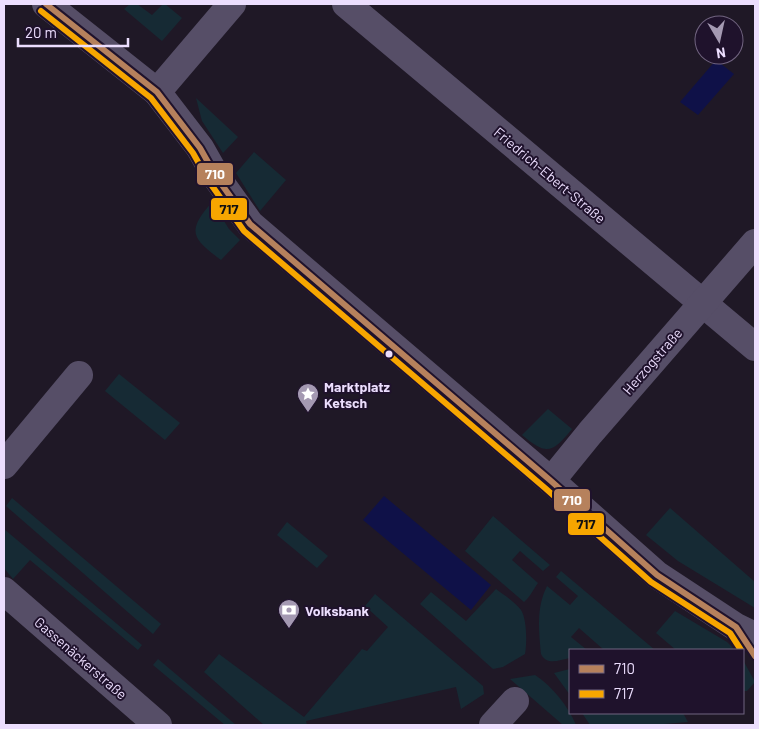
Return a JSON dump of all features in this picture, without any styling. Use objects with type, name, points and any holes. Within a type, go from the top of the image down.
[{"type":"street","points":[[46,4],[157,92],[200,148],[250,224],[551,481],[657,575],[746,632],[755,656]]},
{"type":"street","name":"Friedrich-Ebert-Straße","points":[[346,4],[755,347]]},
{"type":"street","points":[[157,92],[223,7]]},
{"type":"street","name":"Herzogstraße","points":[[551,481],[755,243]]},
{"type":"street","points":[[4,465],[79,375]]},
{"type":"street","name":"Gassenäckerstraße","points":[[4,591],[158,725]]},
{"type":"street","points":[[493,725],[515,701]]},
{"type":"shaded area","points":[[130,4],[137,4],[152,15],[165,4],[182,18],[162,41],[124,9]]},
{"type":"shaded area","points":[[712,65],[722,65],[734,74],[698,115],[680,102]]},
{"type":"shaded area","points":[[196,98],[238,137],[223,153],[202,121]]},
{"type":"shaded area","points":[[254,152],[286,180],[260,211],[236,173]]},
{"type":"shaded area","points":[[212,202],[229,229],[240,240],[221,260],[204,246],[196,234],[198,221]]},
{"type":"shaded area","points":[[119,374],[180,423],[165,440],[105,391]]},
{"type":"shaded area","points":[[548,409],[572,429],[554,447],[544,449],[522,435]]},
{"type":"shaded area","points":[[384,496],[491,585],[471,610],[363,520]]},
{"type":"shaded area","points":[[12,498],[161,624],[153,634],[6,506]]},
{"type":"shaded area","points":[[670,508],[755,582],[755,608],[678,561],[646,535]]},
{"type":"shaded area","points":[[493,516],[550,565],[543,571],[520,551],[512,560],[538,583],[524,602],[465,551]]},
{"type":"shaded area","points":[[287,522],[328,556],[317,568],[277,535]]},
{"type":"shaded area","points":[[4,529],[142,645],[138,650],[30,560],[13,579],[4,568]]},
{"type":"shaded area","points":[[561,571],[654,649],[603,649],[579,628],[571,637],[586,649],[569,649],[569,658],[558,661],[550,661],[544,658],[541,654],[539,619],[541,603],[547,586],[570,605],[578,596],[556,577]]},
{"type":"shaded area","points":[[496,589],[513,601],[521,610],[525,625],[526,644],[525,654],[503,667],[493,669],[420,604],[431,592],[466,621]]},
{"type":"shaded area","points":[[375,594],[483,686],[484,694],[461,709],[456,687],[306,721],[307,725],[264,725],[204,672],[219,654],[304,717],[362,649],[367,651],[388,627],[365,606]]},
{"type":"shaded area","points":[[675,611],[727,642],[734,649],[675,649],[656,633]]},
{"type":"shaded area","points":[[158,659],[236,725],[225,725],[153,665]]},
{"type":"shaded area","points":[[744,662],[755,682],[747,691],[744,691]]},
{"type":"shaded area","points":[[569,669],[569,694],[554,673]]},
{"type":"shaded area","points":[[535,675],[559,697],[576,725],[563,725],[510,679]]},
{"type":"shaded area","points":[[583,714],[684,714],[688,722],[653,725],[590,725]]},
{"type":"transit line","name":"710","points":[[46,4],[157,92],[200,148],[217,178],[250,224],[551,481],[657,575],[736,627],[755,656]]},
{"type":"transit line","name":"717","points":[[41,11],[151,98],[193,153],[210,183],[244,231],[545,488],[651,582],[730,633],[740,649]]},
{"type":"place","name":"Marktplatz Ketsch","points":[[308,413]]},
{"type":"place","name":"Volksbank","points":[[289,629]]}]
